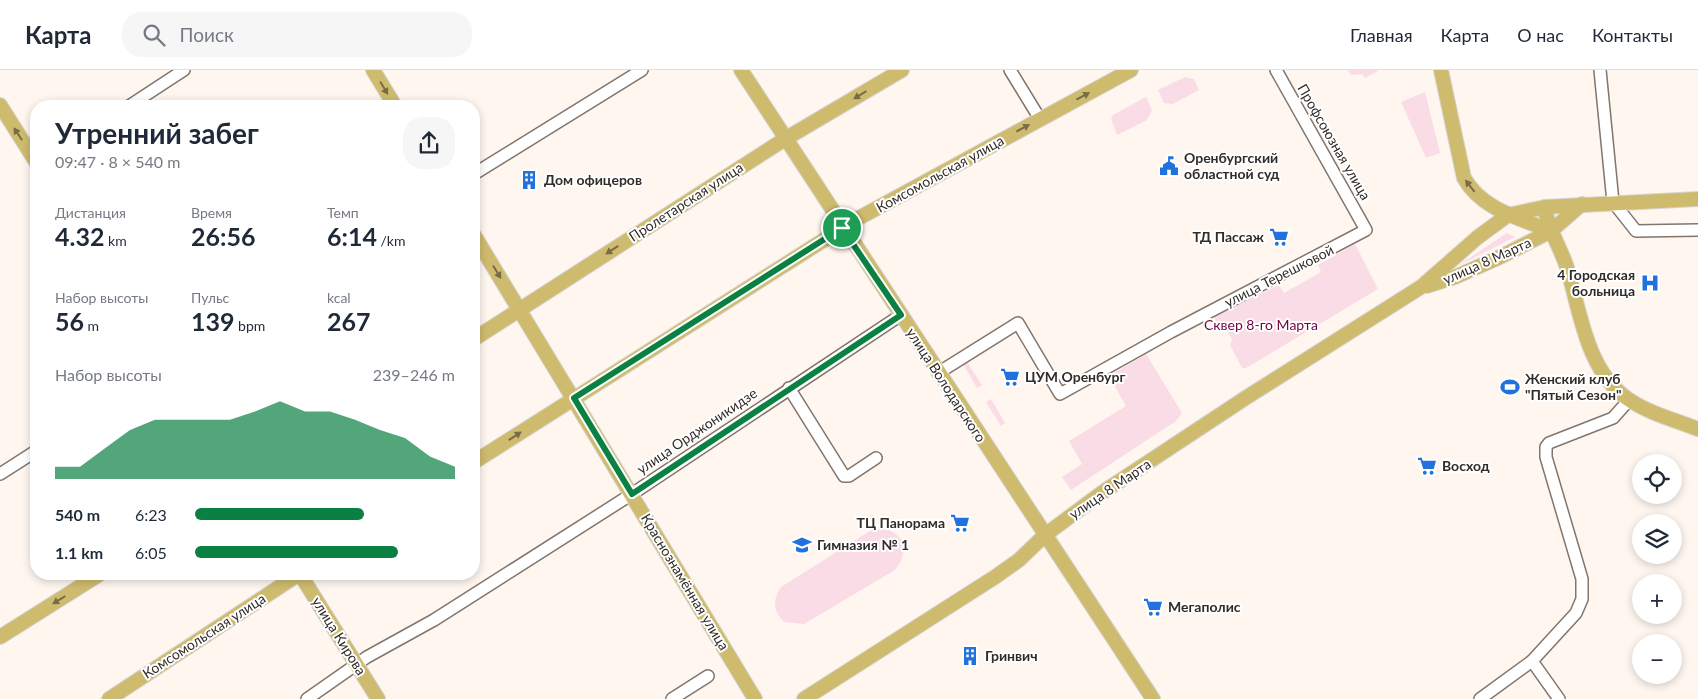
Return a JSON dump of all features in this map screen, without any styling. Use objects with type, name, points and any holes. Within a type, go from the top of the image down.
[{"type":"main road","points":[[373,70],[392,100]]},
{"type":"main road","name":"улица Володарского","points":[[741,70],[842,228],[1153,699]]},
{"type":"main road","name":"Пролетарская улица","points":[[480,335],[785,139],[902,70]]},
{"type":"main road","name":"Комсомольская улица","points":[[480,458],[842,228],[1131,70]]},
{"type":"main road","points":[[1441,70],[1464,178],[1470,188],[1508,215],[1551,231]]},
{"type":"main road","points":[[0,105],[30,152]]},
{"type":"main road","points":[[1508,215],[1545,206],[1698,199]]},
{"type":"main road","points":[[1551,231],[1582,204]]},
{"type":"main road","points":[[1545,206],[1551,231],[1564,259],[1598,368],[1608,382],[1629,400],[1698,429]]},
{"type":"main road","name":"улица 8 Марта","points":[[804,699],[995,577],[1019,560],[1045,535],[1103,492],[1247,397],[1421,288],[1478,237],[1508,215]]},
{"type":"main road","name":"улица 8 Марта","points":[[1421,288],[1455,277],[1551,231]]},
{"type":"main road","name":"Краснознамённая улица","points":[[480,245],[755,699]]},
{"type":"main road","points":[[0,637],[90,580]]},
{"type":"main road","name":"Комсомольская улица","points":[[110,699],[290,580]]},
{"type":"main road","name":"улица Кирова","points":[[303,580],[378,699]]},
{"type":"street","points":[[138,100],[184,70]]},
{"type":"street","points":[[480,170],[642,70]]},
{"type":"street","points":[[1010,70],[1040,119]]},
{"type":"street","name":"Профсоюзная улица","points":[[1276,70],[1366,230]]},
{"type":"street","points":[[1600,70],[1613,202],[1636,232],[1698,230]]},
{"type":"street","name":"улица Терешковой","points":[[938,373],[1018,323],[1060,394],[1171,332],[1366,230]]},
{"type":"street","name":"улица Орджоникидзе","points":[[307,699],[356,665],[434,620],[632,494],[901,315]]},
{"type":"street","points":[[790,388],[844,476],[876,458]]},
{"type":"street","points":[[1480,699],[1532,662],[1576,613],[1580,606],[1583,589],[1546,457],[1546,447],[1549,442],[1613,418],[1629,400]]},
{"type":"street","points":[[0,474],[30,455]]},
{"type":"street","points":[[1532,662],[1559,699]]},
{"type":"street","points":[[672,699],[708,676]]},
{"type":"green space","points":[[1348,70],[1378,71],[1365,78],[1362,74],[1351,75]]},
{"type":"green space","points":[[1185,77],[1194,79],[1199,90],[1173,104],[1164,103],[1158,90]]},
{"type":"green space","points":[[1425,92],[1440,153],[1426,158],[1401,102]]},
{"type":"green space","points":[[1146,97],[1152,110],[1147,120],[1117,135],[1111,119],[1113,115]]},
{"type":"green space","points":[[1507,233],[1515,237],[1456,267]]},
{"type":"green space","name":"Сквер 8-го Марта","points":[[1355,244],[1378,289],[1246,368],[1242,368],[1230,345],[1232,340],[1224,325],[1218,327],[1214,316],[1279,285],[1284,293],[1321,272],[1318,265]]},
{"type":"green space","points":[[1146,354],[1182,413],[1176,421],[1071,490],[1062,477],[1082,464],[1069,441],[1126,406],[1109,376]]},
{"type":"green space","points":[[967,362],[982,385],[977,388],[963,364]]},
{"type":"green space","points":[[991,399],[1005,423],[1001,426],[986,402]]},
{"type":"green space","points":[[881,528],[895,534],[903,544],[903,556],[895,570],[804,624],[784,622],[775,605],[776,597],[781,587],[870,531]]},
{"type":"place","name":"Оренбургский областной суд","points":[[1169,166]]},
{"type":"place","name":"Дом офицеров","points":[[529,180]]},
{"type":"place","name":"ТД Пассаж","points":[[1279,237]]},
{"type":"place","name":"4 Городская больница","points":[[1650,283]]},
{"type":"place","name":"ЦУМ Оренбург","points":[[1010,377]]},
{"type":"place","name":"Женский клуб \"Пятый Сезон\"","points":[[1510,387]]},
{"type":"place","name":"Восход","points":[[1427,466]]},
{"type":"place","name":"ТЦ Панорама","points":[[960,523]]},
{"type":"place","name":"Гимназия № 1","points":[[802,545]]},
{"type":"place","name":"Мегаполис","points":[[1153,607]]},
{"type":"place","name":"Гринвич","points":[[970,656]]},
{"type":"route","points":[[842,228],[901,315],[647,482],[632,494],[574,398],[842,228]]}]
